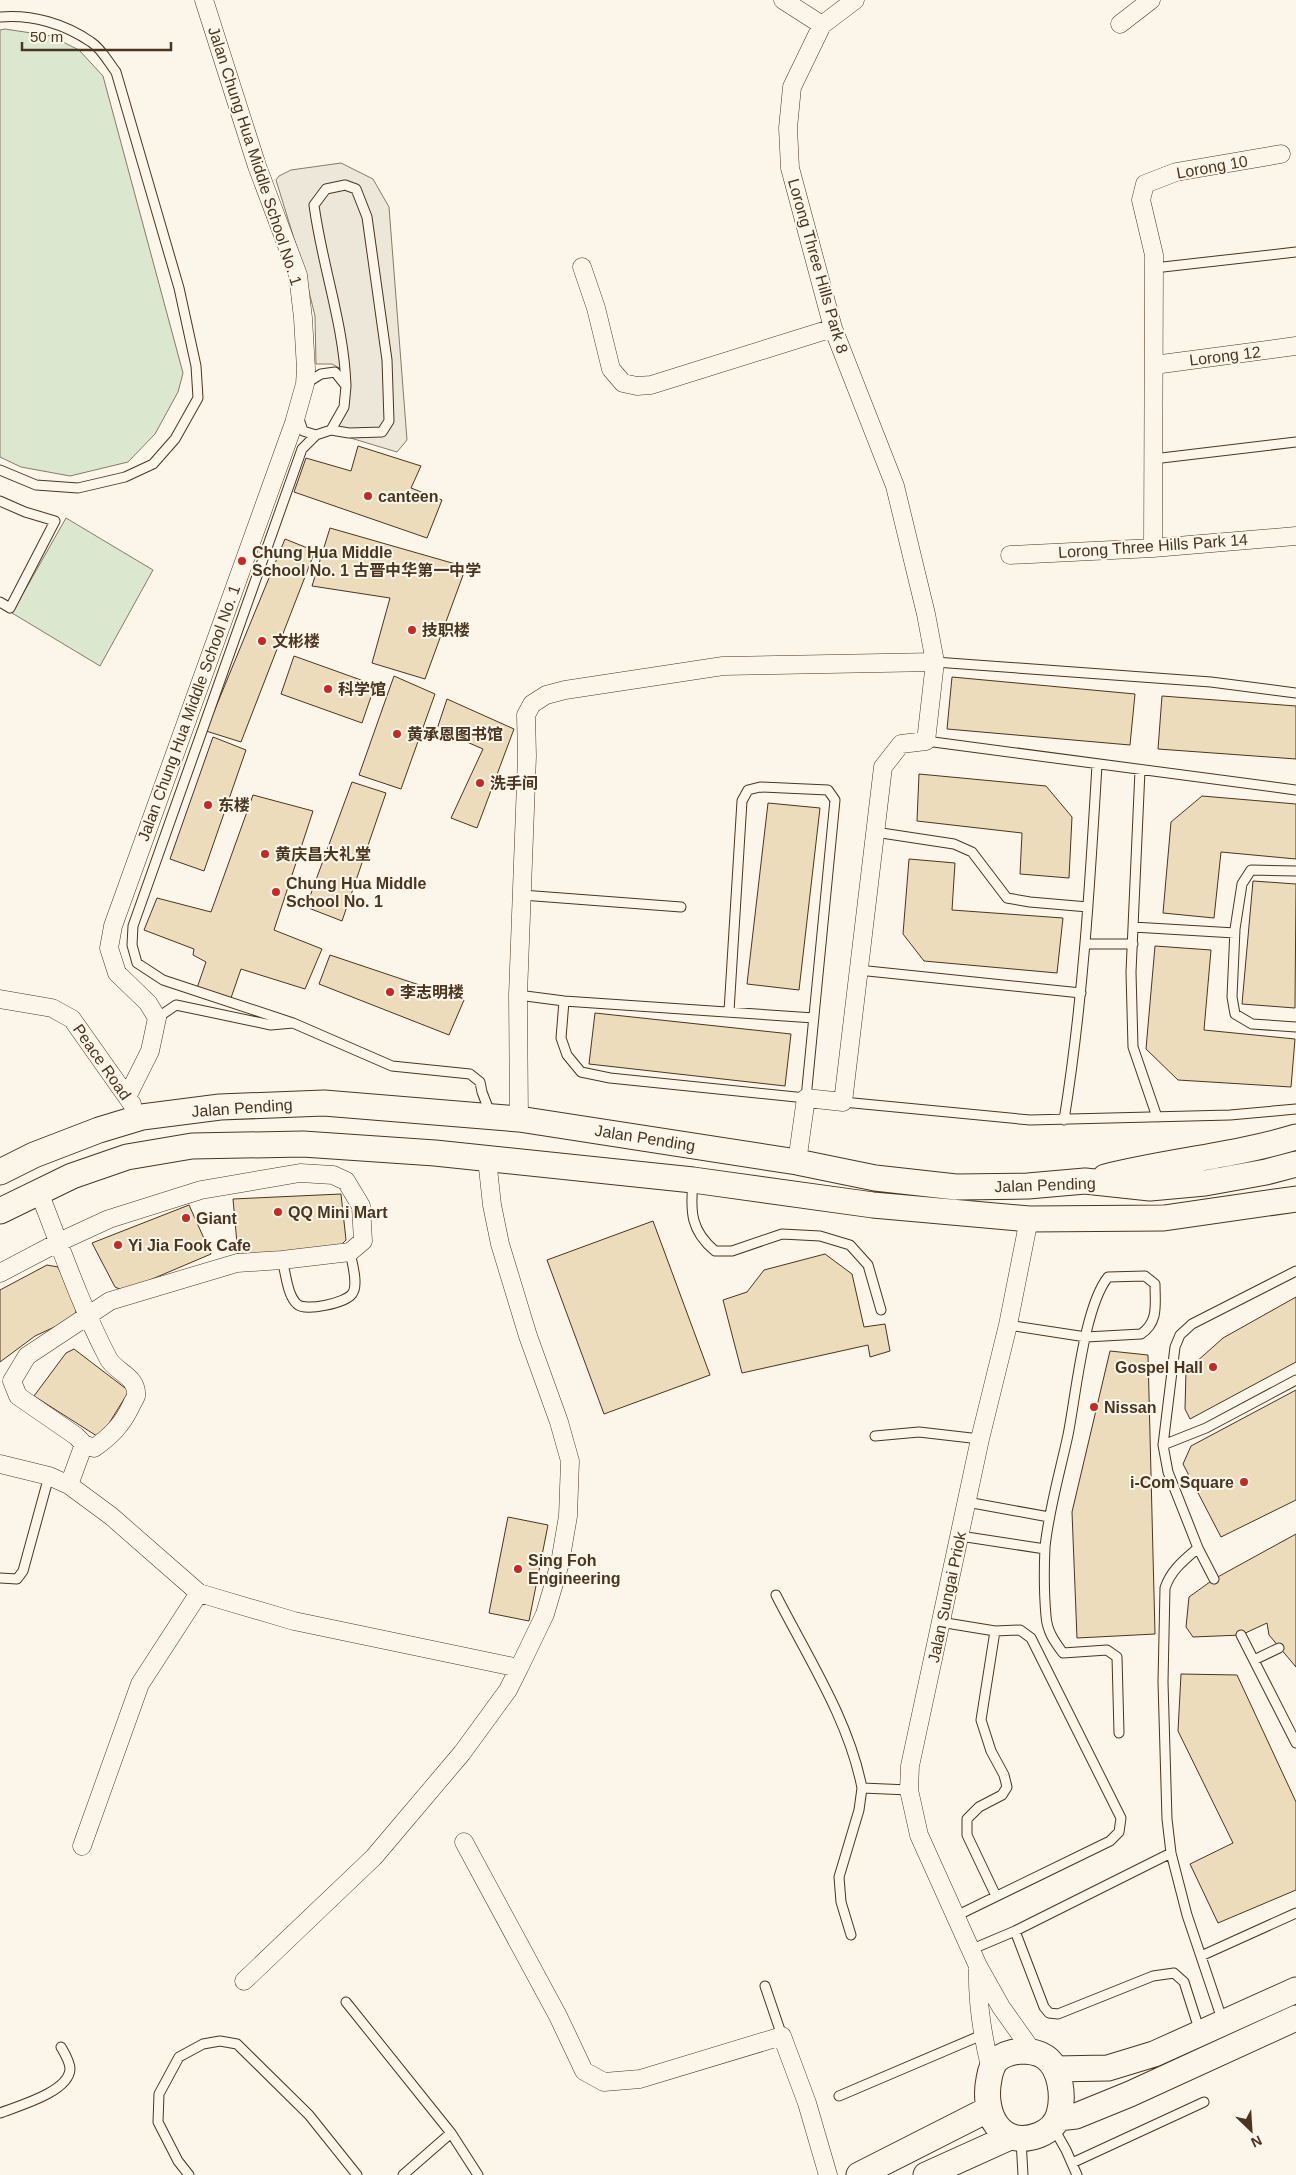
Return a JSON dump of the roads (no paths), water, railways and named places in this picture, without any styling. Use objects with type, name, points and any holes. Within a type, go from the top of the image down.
[{"type":"main road","name":"Jalan Pending","points":[[0,1172],[43,1151],[99,1130],[142,1117],[220,1107],[324,1103],[519,1119],[797,1162],[875,1178],[956,1187],[1028,1186],[1085,1181],[1150,1188],[1205,1183],[1266,1172],[1296,1164]]},
{"type":"main road","points":[[1085,1181],[1146,1166],[1214,1157],[1296,1137]]},
{"type":"main road","name":"Jalan Pending","points":[[0,1212],[72,1176],[127,1158],[192,1146],[322,1145],[435,1153],[693,1180],[873,1205],[1029,1219],[1108,1220],[1164,1218],[1296,1199]]},
{"type":"main road","points":[[1055,2069],[1108,2068],[1154,2054],[1200,2035],[1296,1990]]},
{"type":"main road","points":[[926,2175],[1015,2138],[1041,2134],[1055,2123],[1130,2094],[1296,2018]]},
{"type":"main road","points":[[1015,2138],[995,2123],[989,2109],[987,2088],[991,2070],[997,2059],[1007,2054],[1020,2050],[1033,2052],[1044,2056],[1051,2062],[1055,2069],[1061,2097],[1061,2106],[1055,2123]]},
{"type":"main road","points":[[859,2175],[989,2109]]},
{"type":"street","name":"Jalan Chung Hua Middle School No. 1","points":[[157,1018],[148,1002],[117,973],[109,948],[113,926],[297,413],[305,384],[306,369],[298,275],[257,166],[204,0]]},
{"type":"street","points":[[783,0],[822,25]]},
{"type":"street","name":"Lorong Three Hills Park 8","points":[[855,0],[822,25],[792,87],[788,128],[790,168],[833,328],[895,486],[926,614],[935,662],[926,741]]},
{"type":"street","points":[[1120,24],[1151,0]]},
{"type":"street","name":"Lorong 10","points":[[1154,268],[1154,255],[1141,200],[1145,184],[1176,172],[1281,154]]},
{"type":"street","points":[[582,267],[596,308],[611,369],[623,383],[637,386],[651,385],[833,328]]},
{"type":"street","points":[[1153,548],[1154,268]]},
{"type":"street","name":"Lorong 12","points":[[1154,365],[1296,346]]},
{"type":"street","name":"Lorong Three Hills Park 14","points":[[1010,555],[1153,548],[1296,536]]},
{"type":"street","points":[[519,1119],[518,995],[527,756],[526,715],[532,704],[546,695],[565,690],[723,666],[935,662]]},
{"type":"street","points":[[797,1162],[806,1098],[843,1102],[883,767],[901,744],[926,741]]},
{"type":"street","name":"Peace Road","points":[[0,999],[52,1008],[72,1019],[142,1117]]},
{"type":"street","points":[[127,1097],[150,1051],[157,1018]]},
{"type":"street","points":[[316,1174],[322,1145]]},
{"type":"street","points":[[244,1982],[374,1857],[462,1753],[508,1690],[545,1614],[560,1563],[568,1516],[570,1461],[559,1422],[520,1310],[500,1244],[492,1205],[487,1159]]},
{"type":"street","points":[[0,1272],[59,1242],[109,1220],[201,1190],[300,1173],[333,1175],[346,1181],[361,1206],[363,1241],[350,1252],[237,1263],[110,1301],[86,1316],[27,1356],[12,1381],[18,1396],[76,1436],[84,1444],[94,1448],[109,1438],[123,1423],[136,1396],[134,1383],[125,1373],[111,1365],[86,1316],[59,1242],[39,1192]]},
{"type":"street","name":"Jalan Sungai Priok","points":[[1029,1219],[1008,1325],[980,1439],[940,1622],[910,1766],[908,1790],[919,1835],[954,1917],[978,1966],[1002,2007],[1033,2052]]},
{"type":"street","points":[[69,1485],[84,1444]]},
{"type":"street","points":[[0,1464],[49,1476],[69,1485],[111,1516],[199,1593],[294,1621],[519,1668]]},
{"type":"street","points":[[82,1846],[140,1684],[199,1593]]},
{"type":"street","points":[[464,1842],[558,2016],[584,2071],[604,2082],[640,2079],[782,2036],[806,2102],[828,2175]]},
{"type":"street","points":[[978,1966],[977,2000],[982,2035],[991,2070]]},
{"type":"lane","points":[[0,17],[15,16],[51,22],[93,43],[116,72],[179,288],[196,366],[198,398],[175,439],[152,464],[125,477],[78,488],[36,485],[0,470]]},
{"type":"lane","points":[[331,430],[344,407],[345,365],[340,326],[318,239],[314,206],[326,189],[344,185],[356,189],[368,216],[387,360],[389,421],[382,432],[331,430],[316,435],[302,449],[133,926],[132,945],[137,962],[163,980],[293,1023],[392,1066],[470,1074],[480,1082],[491,1116]]},
{"type":"lane","points":[[1154,268],[1296,252]]},
{"type":"lane","points":[[305,384],[321,374],[334,372],[346,386]]},
{"type":"lane","points":[[297,413],[303,431],[316,435]]},
{"type":"lane","points":[[1153,459],[1296,442]]},
{"type":"lane","points":[[0,501],[25,512],[55,521],[10,608],[0,602]]},
{"type":"lane","points":[[935,662],[1211,682],[1296,693]]},
{"type":"lane","points":[[926,741],[1296,790]]},
{"type":"lane","points":[[1064,1120],[1075,1053],[1086,944],[1097,765]]},
{"type":"lane","points":[[1140,770],[1133,927],[1133,1047],[1157,1117]]},
{"type":"lane","points":[[564,1001],[561,1038],[567,1055],[581,1072],[610,1078],[806,1098],[835,800],[828,790],[760,786],[748,790],[742,801],[729,1011]]},
{"type":"lane","points":[[875,832],[954,844],[972,852],[1007,898],[1088,907]]},
{"type":"lane","points":[[1296,871],[1251,870],[1242,884],[1235,933],[1232,997],[1235,1014],[1252,1024],[1296,1027]]},
{"type":"lane","points":[[522,895],[681,906]]},
{"type":"lane","points":[[1133,927],[1235,933]]},
{"type":"lane","points":[[1086,944],[1133,944]]},
{"type":"lane","points":[[858,970],[1081,993]]},
{"type":"lane","points":[[518,995],[564,1001],[814,1018]]},
{"type":"lane","points":[[157,1018],[176,1005],[271,1025],[293,1023]]},
{"type":"lane","points":[[843,1102],[1030,1120],[1230,1115],[1296,1109]]},
{"type":"lane","points":[[693,1180],[690,1210],[693,1221],[705,1243],[715,1251],[732,1251],[782,1234],[820,1236],[850,1245],[868,1265],[881,1310]]},
{"type":"lane","points":[[282,1260],[292,1297],[297,1305],[304,1308],[341,1302],[352,1294],[355,1285],[350,1252]]},
{"type":"lane","points":[[1214,1579],[1198,1548],[1168,1472],[1163,1445],[1175,1347],[1180,1335],[1192,1324],[1296,1271]]},
{"type":"lane","points":[[1008,1325],[1086,1337],[1141,1334],[1148,1330],[1155,1317],[1155,1284],[1146,1276],[1108,1277],[1100,1287],[1086,1337],[1068,1435],[1049,1517],[1045,1549],[1046,1616],[1049,1633],[1063,1653],[1106,1650],[1117,1657],[1119,1733]]},
{"type":"lane","points":[[1163,1445],[1206,1428],[1296,1380]]},
{"type":"lane","points":[[875,1436],[919,1432],[980,1439]]},
{"type":"lane","points":[[0,1578],[17,1579],[23,1571],[49,1476]]},
{"type":"lane","points":[[967,1502],[1049,1517]]},
{"type":"lane","points":[[960,1536],[1045,1549]]},
{"type":"lane","points":[[1198,1548],[1176,1567],[1169,1576],[1165,1588],[1163,1682],[1167,1820],[1171,1853],[1187,1915],[1223,2024]]},
{"type":"lane","points":[[776,1595],[845,1730],[858,1767],[862,1788],[859,1810],[838,1877],[841,1902],[851,1935]]},
{"type":"lane","points":[[940,1622],[995,1631],[1020,1630],[1031,1638],[1122,1818],[1119,1832],[1110,1842],[954,1917]]},
{"type":"lane","points":[[995,1631],[981,1720],[990,1751],[1004,1775],[1007,1787],[1002,1795],[979,1808],[967,1818],[967,1835],[996,1896]]},
{"type":"lane","points":[[1241,1635],[1296,1743]]},
{"type":"lane","points":[[1254,1660],[1279,1648]]},
{"type":"lane","points":[[862,1788],[908,1790]]},
{"type":"lane","points":[[970,1950],[1015,1931],[1171,1853]]},
{"type":"lane","points":[[1201,1956],[1296,1914]]},
{"type":"lane","points":[[1015,1931],[1044,2007],[1049,2013],[1058,2014],[1153,1976],[1174,1973],[1184,1982],[1200,2035]]},
{"type":"lane","points":[[765,1986],[782,2036]]},
{"type":"lane","points":[[346,2002],[451,2132],[478,2175]]},
{"type":"lane","points":[[839,2096],[982,2035]]},
{"type":"lane","points":[[189,2175],[178,2161],[158,2122],[159,2094],[179,2058],[203,2044],[220,2041],[237,2044],[309,2115],[356,2175]]},
{"type":"lane","points":[[0,2113],[50,2092],[64,2082],[69,2075],[70,2068],[61,2048]]},
{"type":"lane","points":[[1072,2163],[1204,2102]]},
{"type":"lane","points":[[1055,2123],[1077,2175]]},
{"type":"lane","points":[[403,2175],[451,2132]]},
{"type":"lane","points":[[1015,2138],[1023,2175]]},
{"type":"place","name":"canteen","points":[[368,496]]},
{"type":"place","name":"Chung Hua Middle School No. 1 古晋中华第一中学","points":[[242,561]]},
{"type":"place","name":"技职楼","points":[[412,630]]},
{"type":"place","name":"文彬楼","points":[[262,641]]},
{"type":"place","name":"科学馆","points":[[328,689]]},
{"type":"place","name":"黄承恩图书馆","points":[[397,734]]},
{"type":"place","name":"洗手间","points":[[480,783]]},
{"type":"place","name":"东楼","points":[[208,805]]},
{"type":"place","name":"黄庆昌大礼堂","points":[[265,854]]},
{"type":"place","name":"Chung Hua Middle School No. 1","points":[[276,892]]},
{"type":"place","name":"李志明楼","points":[[390,992]]},
{"type":"place","name":"QQ Mini Mart","points":[[278,1212]]},
{"type":"place","name":"Giant","points":[[186,1218]]},
{"type":"place","name":"Yi Jia Fook Cafe","points":[[118,1245]]},
{"type":"place","name":"Gospel Hall","points":[[1213,1367]]},
{"type":"place","name":"Nissan","points":[[1094,1407]]},
{"type":"place","name":"i-Com Square","points":[[1244,1482]]},
{"type":"place","name":"Sing Foh Engineering","points":[[518,1569]]}]
